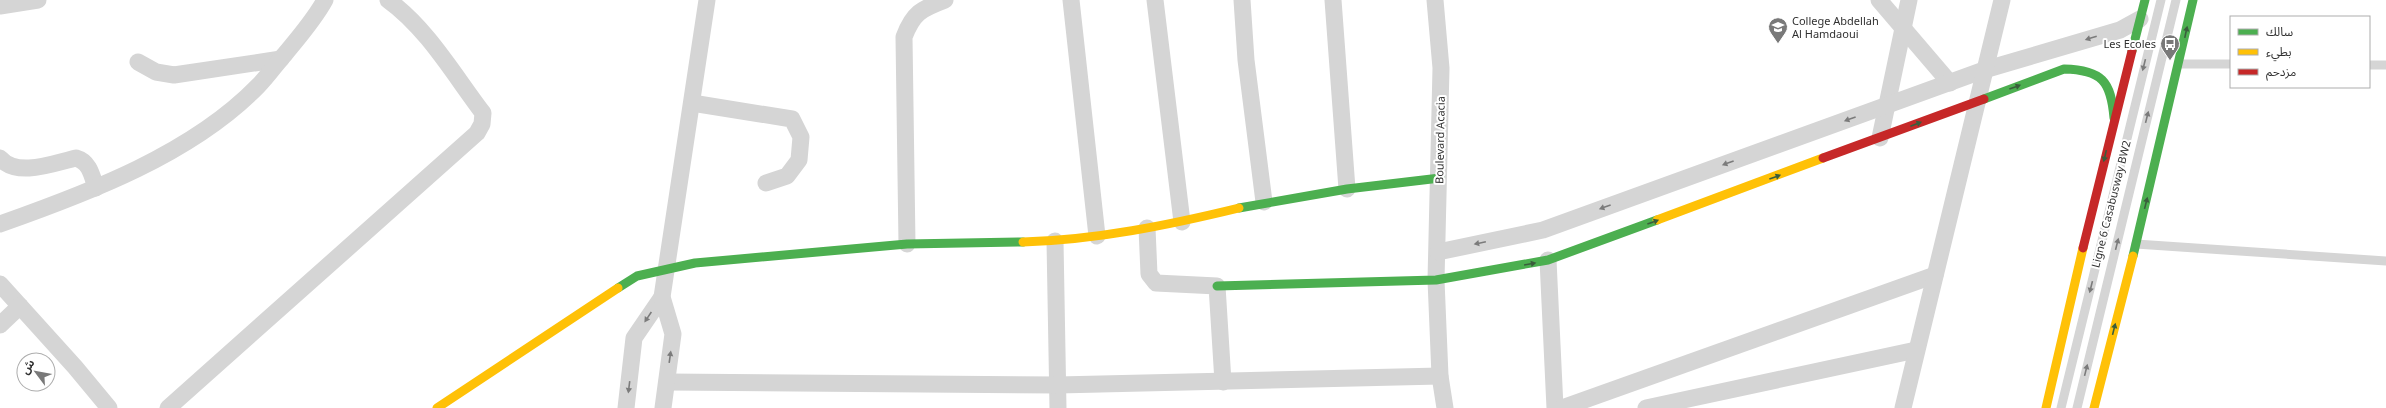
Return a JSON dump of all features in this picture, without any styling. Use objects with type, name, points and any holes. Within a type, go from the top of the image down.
[{"type":"street","points":[[0,6],[38,0]]},
{"type":"street","points":[[0,223],[96,188],[178,146],[220,117],[258,86],[305,30],[325,0]]},
{"type":"street","points":[[168,408],[477,133],[482,124],[483,113],[420,30],[399,8],[388,0]]},
{"type":"street","points":[[663,408],[673,334],[662,297],[707,0]]},
{"type":"street","points":[[907,244],[904,37],[910,21],[920,10],[945,0]]},
{"type":"street","points":[[1070,0],[1097,236]]},
{"type":"street","points":[[1155,0],[1182,222]]},
{"type":"street","points":[[1242,0],[1246,60],[1264,202]]},
{"type":"street","points":[[1333,0],[1347,189]]},
{"type":"street","name":"Boulevard Acacia","points":[[1435,0],[1441,68],[1440,178],[1436,280],[1440,376],[1445,408]]},
{"type":"street","points":[[1879,0],[1950,83]]},
{"type":"street","points":[[1880,138],[1909,0]]},
{"type":"street","points":[[1903,408],[2002,0]]},
{"type":"street","points":[[2046,408],[2114,118],[2144,0]]},
{"type":"street","points":[[2094,408],[2136,244],[2193,0]]},
{"type":"street","points":[[1438,252],[1543,230],[1984,70],[2120,30],[2140,19]]},
{"type":"street","points":[[138,62],[156,72],[174,75],[280,59]]},
{"type":"street","points":[[1147,228],[1149,274],[1152,280],[1156,283],[1217,286],[1436,280],[1548,260],[2064,69],[2079,69],[2099,76],[2105,83],[2112,96],[2114,118]]},
{"type":"street","points":[[692,103],[792,119],[801,137],[799,160],[787,176],[766,183]]},
{"type":"street","points":[[0,158],[5,164],[22,169],[76,158],[87,164],[96,188]]},
{"type":"street","points":[[437,408],[637,276],[666,268],[694,263],[907,244],[1055,241],[1097,236],[1182,222],[1264,202],[1347,189],[1440,178]]},
{"type":"street","points":[[1055,241],[1058,408]]},
{"type":"street","points":[[1548,260],[1556,408]]},
{"type":"street","points":[[1562,408],[1935,275]]},
{"type":"street","points":[[0,284],[75,366],[109,408]]},
{"type":"street","points":[[1217,286],[1223,382]]},
{"type":"street","points":[[626,408],[634,338],[662,297]]},
{"type":"street","points":[[0,325],[20,306]]},
{"type":"street","points":[[1646,408],[1916,350]]},
{"type":"street","points":[[667,382],[1058,385],[1440,376]]},
{"type":"lane","name":"Ligne 6 Casabusway BW2","points":[[2061,408],[2161,0]]},
{"type":"lane","name":"Ligne 6 Casabusway BW2","points":[[2077,408],[2176,0]]},
{"type":"lane","points":[[2179,64],[2230,64]]},
{"type":"lane","points":[[2370,65],[2386,65]]},
{"type":"lane","points":[[2136,244],[2386,261]]},
{"type":"traffic: fast","points":[[2132,51],[2145,0]]},
{"type":"traffic: fast","points":[[2133,256],[2193,0]]},
{"type":"traffic: fast","points":[[1984,99],[2064,69],[2077,70],[2096,75],[2107,86],[2113,105],[2114,118]]},
{"type":"traffic: fast","points":[[1239,208],[1347,189],[1440,178]]},
{"type":"traffic: fast","points":[[1217,286],[1436,280],[1548,260],[1657,220]]},
{"type":"traffic: fast","points":[[618,288],[637,276],[695,263],[907,244],[1023,242]]},
{"type":"traffic: slow","points":[[1657,220],[1823,158]]},
{"type":"traffic: slow","points":[[1023,242],[1050,241],[1132,231],[1239,208]]},
{"type":"traffic: slow","points":[[2046,408],[2083,248]]},
{"type":"traffic: slow","points":[[2094,408],[2133,256]]},
{"type":"traffic: slow","points":[[437,408],[618,288]]},
{"type":"traffic: jam","points":[[2083,248],[2132,51]]},
{"type":"traffic: jam","points":[[1823,158],[1984,99]]},
{"type":"place","name":"College Abdellah Al Hamdaoui","points":[[1778,44]]},
{"type":"place","name":"Les Ecoles","points":[[2170,61]]}]
